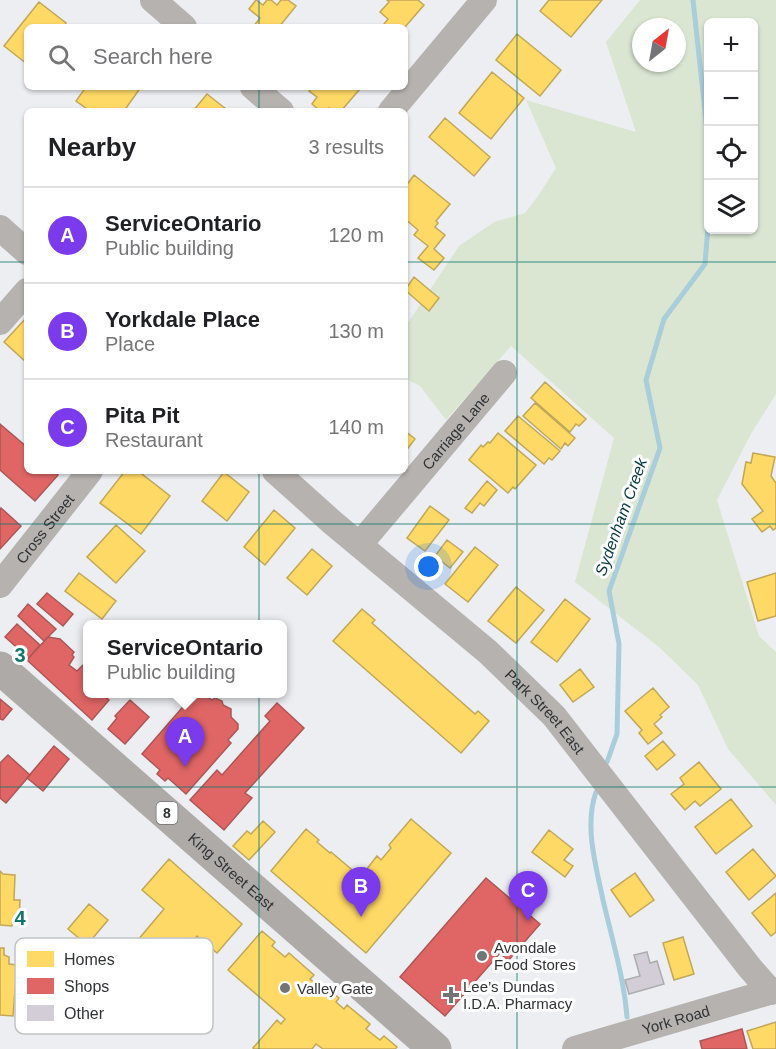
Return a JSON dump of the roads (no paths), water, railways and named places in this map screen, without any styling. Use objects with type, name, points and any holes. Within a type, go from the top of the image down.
[{"type":"main road","name":"King Street East","points":[[0,668],[435,1049]]},
{"type":"street","points":[[153,0],[181,24]]},
{"type":"street","points":[[394,108],[484,0]]},
{"type":"street","points":[[256,90],[278,108]]},
{"type":"street","points":[[0,228],[24,249]]},
{"type":"street","points":[[0,322],[24,294]]},
{"type":"street","name":"Carriage Lane","points":[[360,544],[504,373]]},
{"type":"street","name":"Cross Street","points":[[0,585],[88,474]]},
{"type":"street","name":"Park Street East","points":[[278,474],[488,651],[554,716],[750,968],[773,991]]},
{"type":"street","name":"York Road","points":[[575,1049],[773,991]]},
{"type":"waterway","name":"Sydenham Creek","points":[[693,0],[707,126]]},
{"type":"waterway","name":"Sydenham Creek","points":[[607,762],[617,734],[619,644],[609,591],[660,448],[646,380],[664,319],[705,264],[707,234]]},
{"type":"waterway","name":"Sydenham Creek","points":[[596,792],[591,818],[592,846],[620,973],[627,1017]]},
{"type":"place","name":"ServiceOntario","points":[[185,767]]},
{"type":"place","name":"Yorkdale Place","points":[[361,917]]},
{"type":"place","name":"Pita Pit","points":[[528,921]]},
{"type":"place","name":"Avondale Food Stores","points":[[482,956]]},
{"type":"place","name":"Valley Gate","points":[[285,988]]},
{"type":"place","name":"Lee’s Dundas I.D.A. Pharmacy","points":[[451,995]]}]
